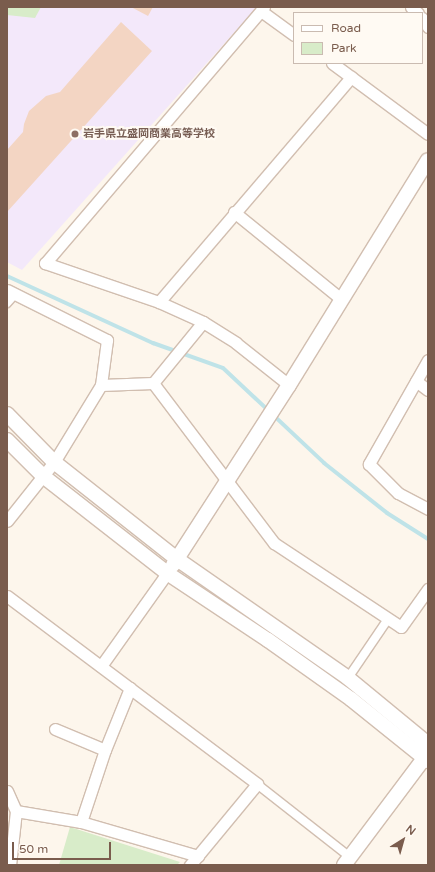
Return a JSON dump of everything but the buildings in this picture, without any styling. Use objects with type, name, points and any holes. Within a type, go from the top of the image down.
[{"type":"street","points":[[289,385],[236,343],[203,322],[159,302],[45,263],[263,9],[293,34]]},
{"type":"street","points":[[333,64],[428,134]]},
{"type":"street","points":[[159,302],[234,212],[351,77]]},
{"type":"street","points":[[100,666],[177,559],[228,481],[428,160]]},
{"type":"street","points":[[234,212],[341,299]]},
{"type":"street","points":[[7,303],[11,292],[107,340],[101,385],[54,462],[7,521]]},
{"type":"street","points":[[101,385],[153,383],[203,322]]},
{"type":"street","points":[[428,360],[369,464],[398,493],[428,509]]},
{"type":"street","points":[[416,381],[428,390]]},
{"type":"street","points":[[153,383],[274,542],[401,627],[428,589]]},
{"type":"street","points":[[7,414],[54,462],[177,559],[348,678],[428,744]]},
{"type":"street","points":[[7,440],[43,476],[167,573],[268,640],[351,699],[427,757],[347,861],[257,784],[7,596]]},
{"type":"street","points":[[348,678],[388,619]]},
{"type":"street","points":[[81,822],[105,750],[130,688]]},
{"type":"street","points":[[55,729],[105,750]]},
{"type":"street","points":[[190,865],[257,784]]},
{"type":"street","points":[[7,791],[16,811],[10,865]]},
{"type":"street","points":[[16,811],[81,822],[198,856]]},
{"type":"shaded area","name":"岩手県立盛岡商業高等学校","points":[[7,7],[257,7],[22,270],[7,262]]},
{"type":"green space","points":[[7,7],[41,7],[35,18],[7,15]]},
{"type":"green space","points":[[70,827],[180,862],[177,865],[59,865]]},
{"type":"waterway","points":[[7,276],[153,343],[223,368],[324,463],[387,513],[428,539]]},
{"type":"place","name":"岩手県立盛岡商業高等学校","points":[[75,134]]}]
